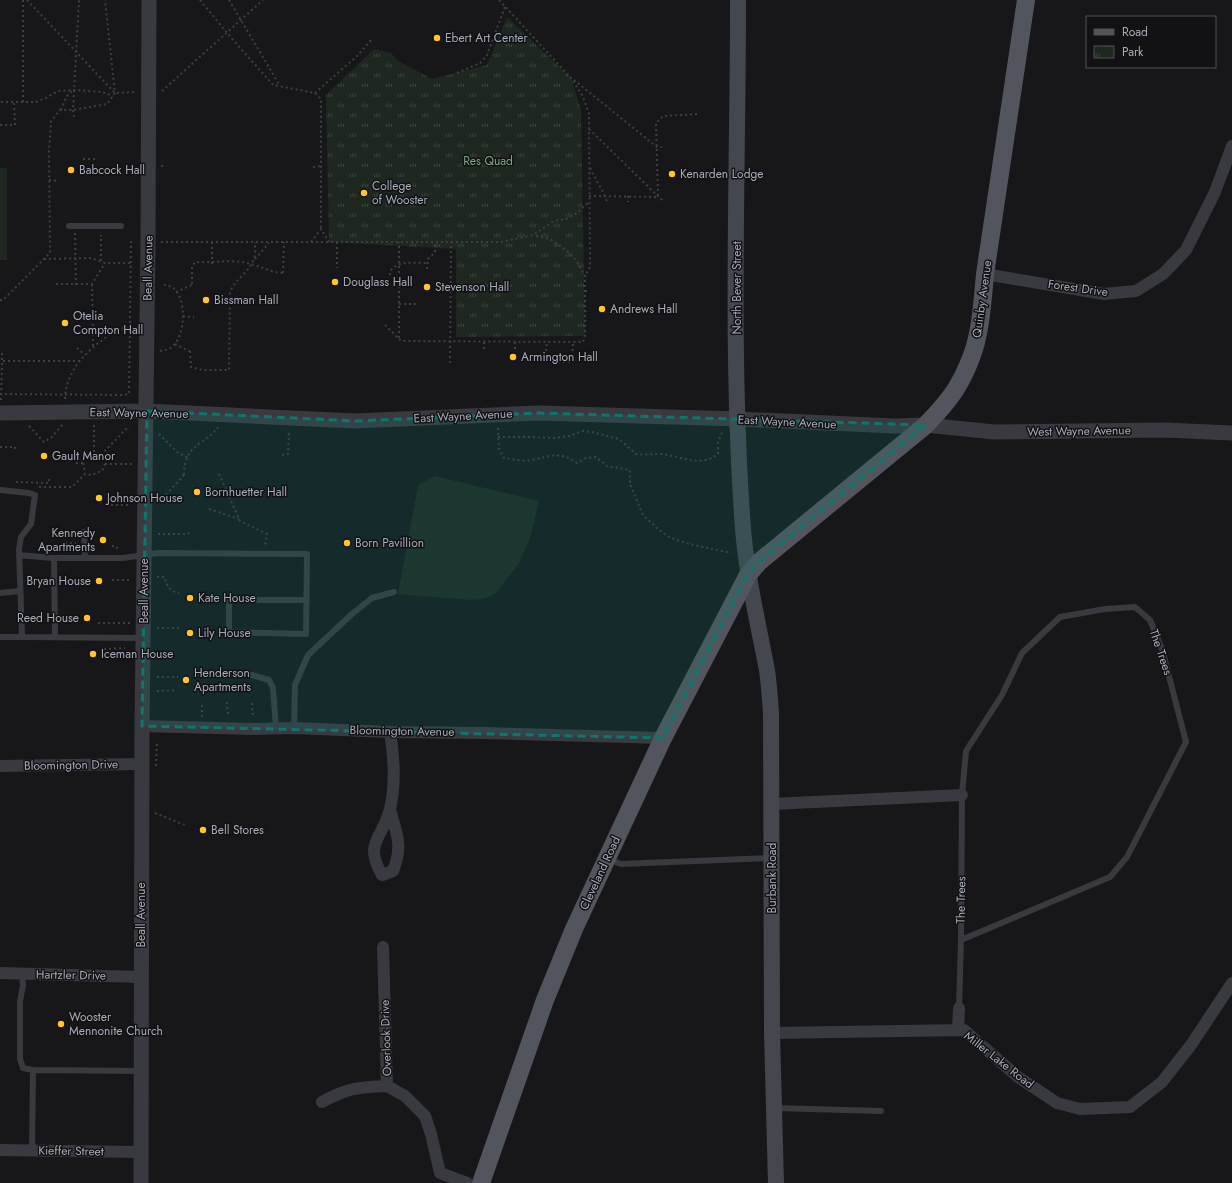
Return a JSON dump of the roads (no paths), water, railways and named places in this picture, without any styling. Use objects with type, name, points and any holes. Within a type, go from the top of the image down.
[{"type":"main road","name":"North Bever Street","points":[[738,0],[736,270],[738,419],[743,529],[748,575]]},
{"type":"main road","name":"Quinby Avenue","points":[[748,575],[759,562],[926,425],[957,387],[977,340],[981,319],[985,274],[1026,0]]},
{"type":"main road","name":"Cleveland Road","points":[[481,1183],[545,1000],[574,929],[663,738],[748,575]]},
{"type":"main road","name":"Burbank Road","points":[[748,575],[767,673],[771,713],[772,1033],[776,1183]]},
{"type":"street","name":"Beall Avenue","points":[[141,1183],[142,726],[146,464],[149,0]]},
{"type":"street","name":"Forest Drive","points":[[985,274],[1104,294],[1136,291],[1163,274],[1186,250],[1215,192],[1232,146]]},
{"type":"street","name":"East Wayne Avenue","points":[[1,413],[146,411],[355,421],[539,413],[738,419],[895,426],[926,425]]},
{"type":"street","name":"West Wayne Avenue","points":[[926,425],[994,432],[1164,430],[1232,433]]},
{"type":"street","name":"Bloomington Avenue","points":[[142,726],[253,729],[294,728],[390,732],[663,738]]},
{"type":"street","points":[[390,732],[393,784],[390,810],[376,840],[374,851],[375,863],[382,875],[393,871],[398,859],[399,842],[390,810]]},
{"type":"street","name":"Bloomington Drive","points":[[0,766],[142,764]]},
{"type":"street","points":[[772,804],[962,795]]},
{"type":"street","name":"Overlook Drive","points":[[322,1102],[337,1093],[358,1087],[387,1086],[383,947]]},
{"type":"street","name":"Hartzler Drive","points":[[0,973],[141,977]]},
{"type":"street","name":"Miller Lake Road","points":[[772,1033],[964,1030],[1018,1077],[1057,1103],[1080,1109],[1130,1107],[1162,1082],[1191,1045],[1232,983]]},
{"type":"street","name":"The Trees","points":[[958,1030],[959,1008]]},
{"type":"street","points":[[387,1086],[405,1096],[425,1116],[431,1134],[440,1173],[467,1183]]},
{"type":"street","name":"Kieffer Street","points":[[0,1150],[141,1152]]},
{"type":"lane","points":[[72,226],[121,226]]},
{"type":"lane","points":[[0,490],[35,495],[31,524],[21,537],[19,555],[22,637]]},
{"type":"lane","points":[[84,532],[85,558]]},
{"type":"lane","points":[[19,555],[54,558],[123,558],[158,554],[307,554],[307,600],[306,634],[229,632],[230,600],[307,600]]},
{"type":"lane","points":[[54,558],[55,637]]},
{"type":"lane","points":[[0,593],[20,591]]},
{"type":"lane","points":[[294,728],[295,685],[308,655],[352,614],[372,598],[394,592]]},
{"type":"lane","name":"The Trees","points":[[959,1008],[962,795],[966,751],[1002,695],[1022,653],[1060,617],[1105,609],[1135,607],[1150,620],[1162,648],[1186,742],[1127,857],[1110,877],[960,940]]},
{"type":"lane","points":[[0,638],[144,638]]},
{"type":"lane","points":[[200,673],[252,675],[269,680],[273,688],[276,728]]},
{"type":"lane","points":[[607,858],[621,864],[772,858]]},
{"type":"lane","points":[[22,974],[23,986],[20,1000],[20,1060],[22,1068],[33,1070],[141,1071]]},
{"type":"lane","points":[[32,1151],[33,1070]]},
{"type":"lane","points":[[774,1108],[882,1111]]},
{"type":"place","name":"Ebert Art Center","points":[[437,38]]},
{"type":"place","name":"Babcock Hall","points":[[71,170]]},
{"type":"place","name":"Kenarden Lodge","points":[[672,174]]},
{"type":"place","name":"College of Wooster","points":[[364,193]]},
{"type":"place","name":"Douglass Hall","points":[[335,282]]},
{"type":"place","name":"Stevenson Hall","points":[[427,287]]},
{"type":"place","name":"Bissman Hall","points":[[206,300]]},
{"type":"place","name":"Andrews Hall","points":[[602,309]]},
{"type":"place","name":"Otelia Compton Hall","points":[[65,323]]},
{"type":"place","name":"Armington Hall","points":[[513,357]]},
{"type":"place","name":"Gault Manor","points":[[44,456]]},
{"type":"place","name":"Bornhuetter Hall","points":[[197,492]]},
{"type":"place","name":"Johnson House","points":[[99,498]]},
{"type":"place","name":"Kennedy Apartments","points":[[103,540]]},
{"type":"place","name":"Born Pavillion","points":[[347,543]]},
{"type":"place","name":"Bryan House","points":[[99,581]]},
{"type":"place","name":"Kate House","points":[[190,598]]},
{"type":"place","name":"Reed House","points":[[87,618]]},
{"type":"place","name":"Lily House","points":[[190,633]]},
{"type":"place","name":"Iceman House","points":[[93,654]]},
{"type":"place","name":"Henderson Apartments","points":[[186,680]]},
{"type":"place","name":"Bell Stores","points":[[203,830]]},
{"type":"place","name":"Wooster Mennonite Church","points":[[61,1024]]},
{"type":"park label","name":"Res Quad","points":[[488,161]]}]
